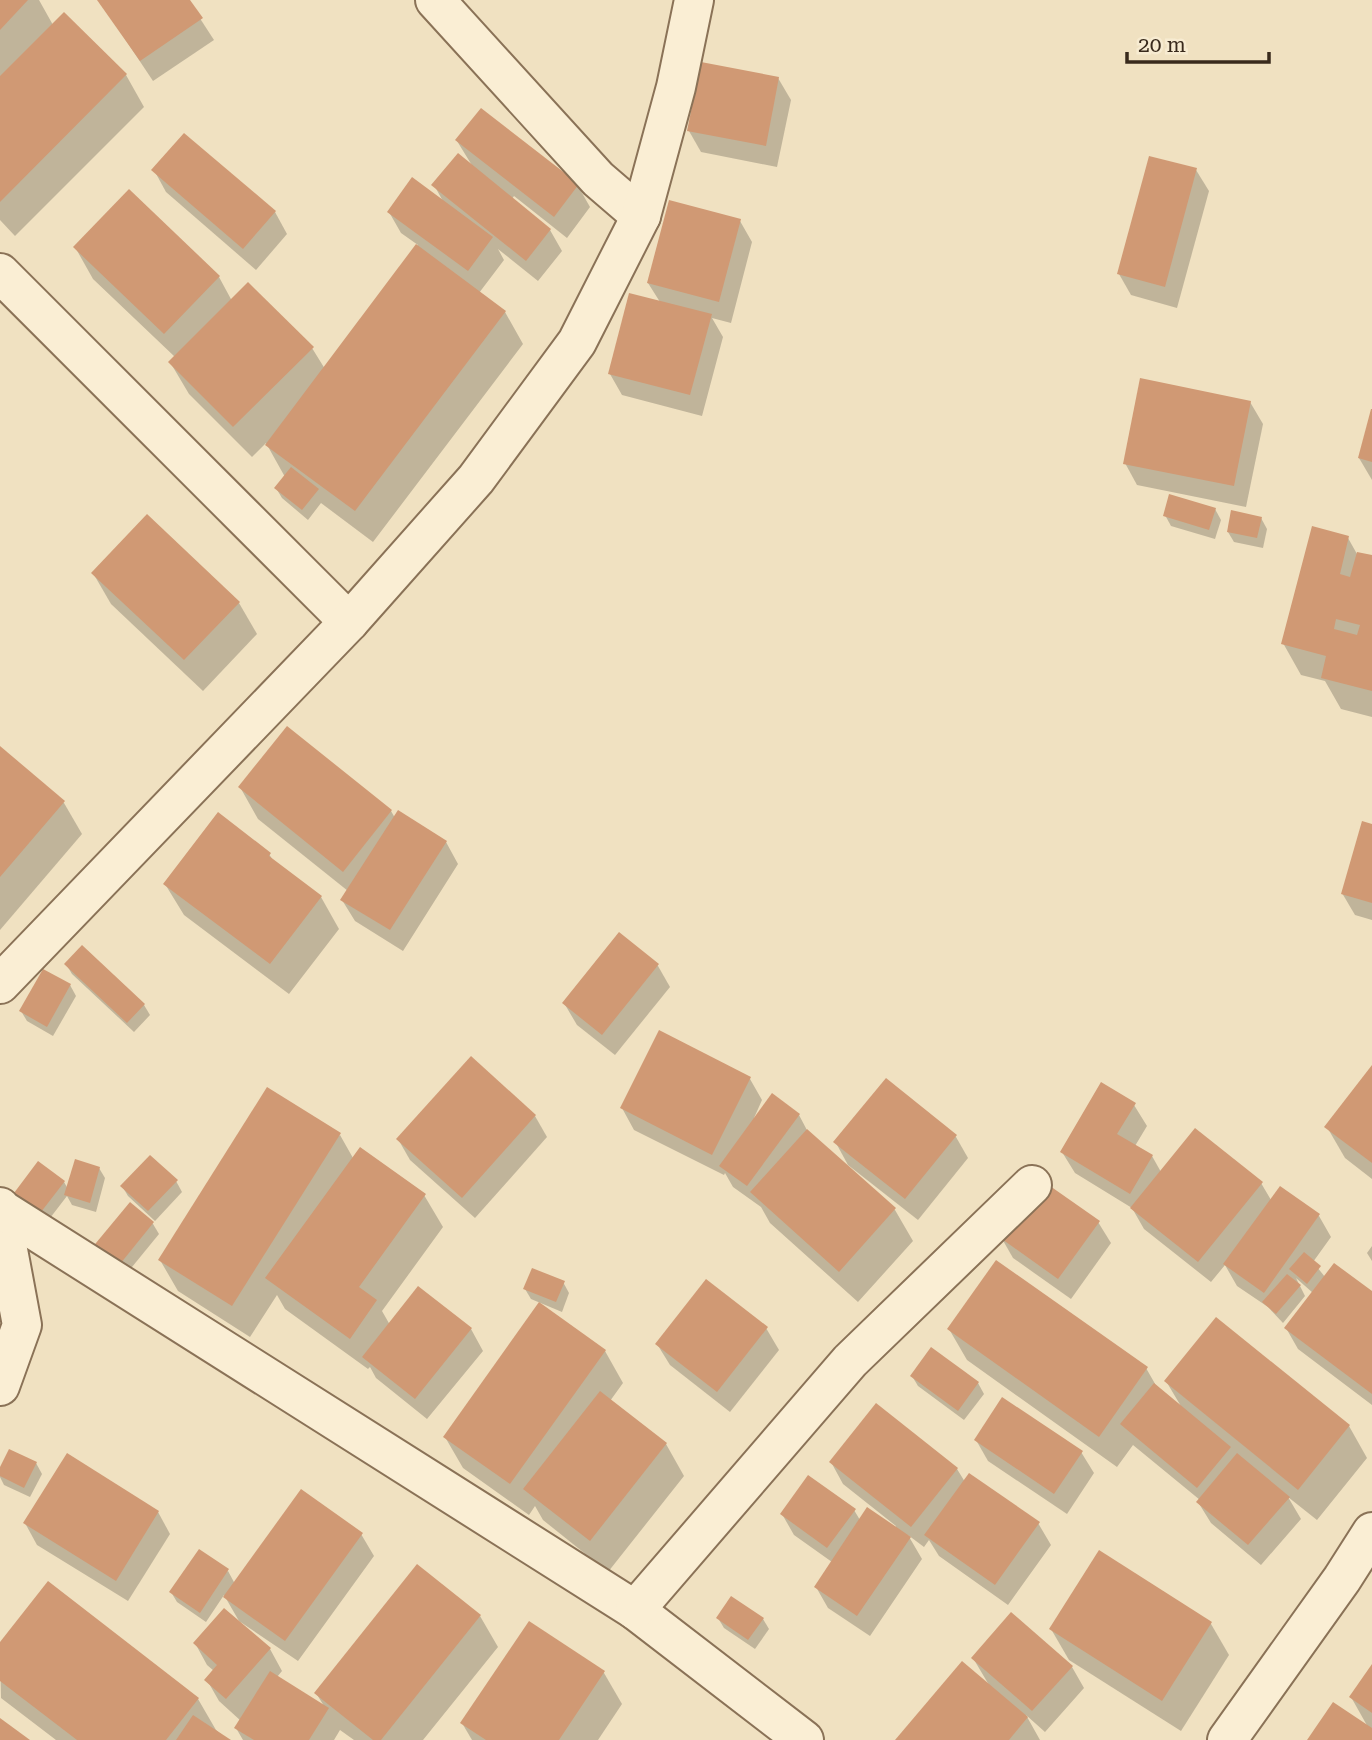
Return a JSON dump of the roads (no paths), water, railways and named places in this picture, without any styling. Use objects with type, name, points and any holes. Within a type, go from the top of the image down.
[{"type":"street","points":[[435,0],[598,179],[641,216]]},
{"type":"street","points":[[0,984],[349,622],[476,479],[576,342],[641,216],[676,87],[694,0]]},
{"type":"street","points":[[0,273],[349,622]]},
{"type":"street","points":[[635,1610],[850,1361],[1032,1185]]},
{"type":"street","points":[[0,1208],[635,1610],[804,1740]]},
{"type":"street","points":[[0,1208],[22,1325],[0,1387]]},
{"type":"street","points":[[1227,1740],[1335,1590],[1372,1531]]}]
